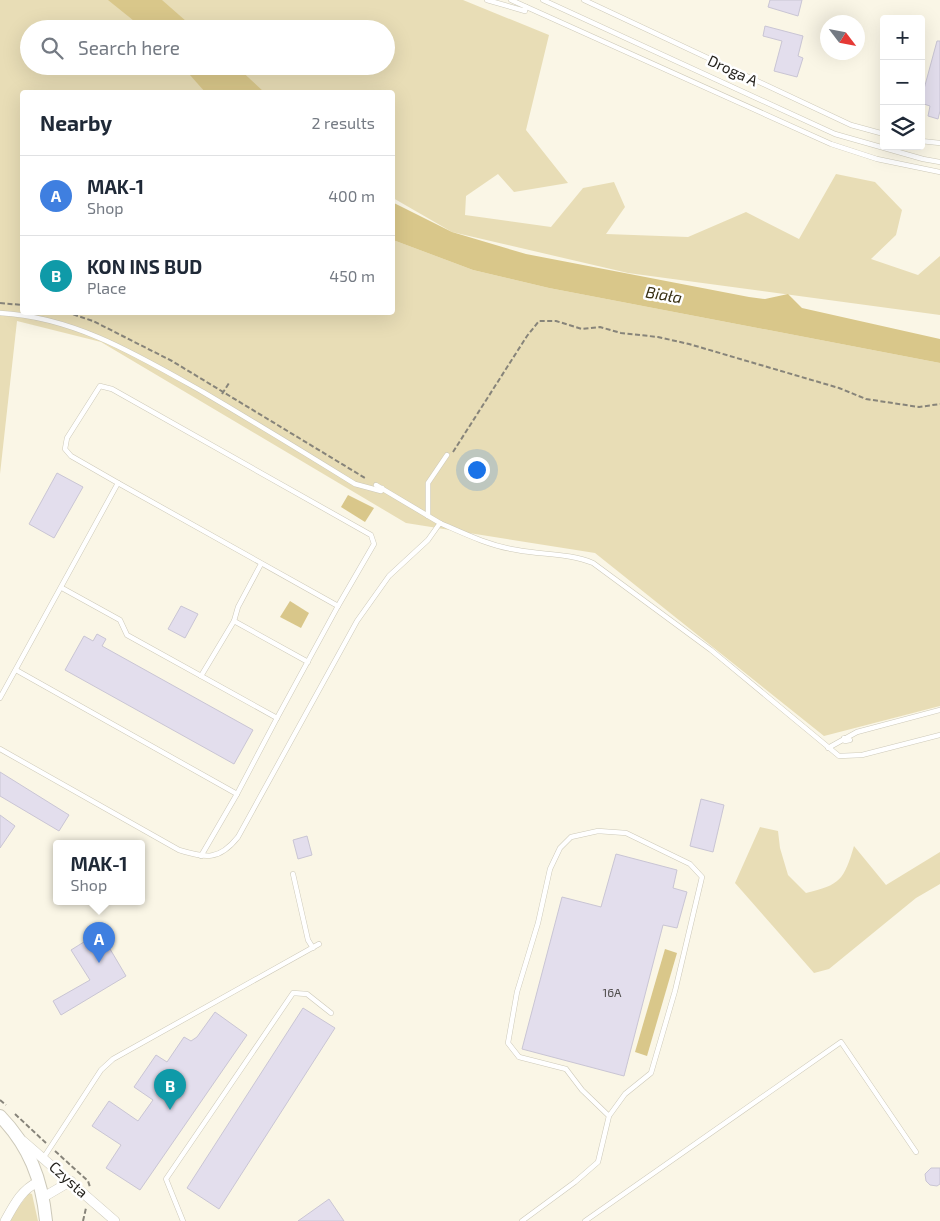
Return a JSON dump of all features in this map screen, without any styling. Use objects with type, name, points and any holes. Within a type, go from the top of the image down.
[{"type":"main road","name":"Czysta","points":[[0,1116],[22,1140],[33,1164],[46,1221]]},
{"type":"street","name":"Czysta","points":[[22,1140],[44,1157],[115,1221]]},
{"type":"street","points":[[42,1198],[70,1181]]},
{"type":"street","points":[[5,1221],[21,1194],[27,1187],[38,1182]]},
{"type":"lane","points":[[486,0],[525,11],[526,7]]},
{"type":"lane","points":[[510,0],[831,144],[877,159],[940,172]]},
{"type":"lane","points":[[543,0],[835,134],[923,160],[940,162]]},
{"type":"lane","name":"Droga A","points":[[584,0],[851,125],[880,133]]},
{"type":"lane","points":[[925,141],[940,143]]},
{"type":"lane","points":[[0,313],[57,322],[95,334],[173,375],[356,484],[381,491],[382,488]]},
{"type":"lane","points":[[201,856],[374,544],[371,535],[112,389],[100,386],[67,438],[64,449],[71,456],[338,606]]},
{"type":"lane","points":[[428,516],[428,483],[447,455]]},
{"type":"lane","points":[[0,698],[118,483]]},
{"type":"lane","points":[[376,485],[440,524],[486,543],[516,550],[580,558],[593,563],[711,650],[839,756],[848,758],[940,735]]},
{"type":"lane","points":[[0,750],[179,850],[201,856],[212,856],[229,848],[238,836],[357,621],[389,576],[428,540],[440,524]]},
{"type":"lane","points":[[201,676],[234,621],[238,607],[261,564]]},
{"type":"lane","points":[[62,588],[120,620],[127,635],[277,718]]},
{"type":"lane","points":[[234,621],[308,662]]},
{"type":"lane","points":[[16,670],[237,794]]},
{"type":"lane","points":[[828,748],[857,732],[940,710]]},
{"type":"lane","points":[[844,738],[845,741],[850,740]]},
{"type":"lane","points":[[522,1221],[576,1182],[598,1162],[609,1116],[625,1094],[651,1073],[675,991],[702,876],[690,864],[626,833],[598,831],[571,837],[560,848],[550,869],[538,923],[516,992],[508,1043],[519,1057],[566,1069],[582,1090],[609,1116]]},
{"type":"lane","points":[[293,874],[308,940],[313,948]]},
{"type":"lane","points":[[44,1157],[102,1070],[113,1059],[319,944]]},
{"type":"lane","points":[[183,1221],[166,1179],[293,993],[307,994],[331,1013]]},
{"type":"lane","points":[[585,1221],[841,1042],[916,1152]]},
{"type":"path","points":[[0,303],[20,305]]},
{"type":"path","points":[[447,455],[451,455],[527,336],[539,321],[556,321],[582,329],[600,327],[621,333],[681,343],[839,388],[866,399],[920,407],[940,404]]},
{"type":"path","points":[[222,394],[229,383]]},
{"type":"path","points":[[83,1221],[88,1202]]},
{"type":"shaded area","points":[[0,0],[463,0],[549,35],[526,130],[568,183],[514,192],[498,174],[466,196],[465,215],[551,227],[583,188],[614,182],[625,207],[606,234],[688,237],[746,212],[799,239],[836,174],[875,182],[902,210],[896,235],[871,259],[918,275],[940,256],[940,315],[628,273],[452,232],[395,199],[395,90],[20,90],[20,315],[395,315],[395,241],[473,270],[549,288],[940,363],[940,706],[824,736],[595,553],[406,523],[101,342],[17,321],[0,474]]},
{"type":"shaded area","points":[[760,827],[778,831],[780,848],[788,875],[806,893],[826,887],[839,879],[847,867],[854,846],[886,885],[940,852],[940,884],[916,898],[829,969],[814,973],[735,883]]},
{"type":"shaded area","points":[[29,1193],[32,1194],[38,1221],[8,1221]]},
{"type":"water","points":[[108,0],[162,0],[185,20],[133,20]]},
{"type":"water","points":[[190,75],[246,75],[262,90],[203,90]]},
{"type":"water","name":"Biała","points":[[395,204],[452,232],[526,254],[749,297],[765,299],[788,294],[802,308],[940,339],[940,363],[549,288],[473,270],[395,241]]},
{"type":"water","points":[[348,495],[374,508],[365,522],[341,507]]},
{"type":"water","points":[[290,601],[309,613],[301,628],[280,617]]},
{"type":"water","points":[[665,949],[677,953],[647,1056],[635,1052]]},
{"type":"building","points":[[770,0],[802,0],[798,16],[768,7]]},
{"type":"building","points":[[765,26],[803,36],[798,56],[803,58],[797,77],[774,71],[782,41],[763,36]]},
{"type":"building","points":[[937,41],[940,41],[940,111],[938,119],[928,116],[930,106],[925,104],[925,85]]},
{"type":"building","points":[[57,473],[83,487],[54,538],[29,524]]},
{"type":"building","points":[[181,606],[198,614],[185,638],[168,629]]},
{"type":"building","points":[[97,634],[106,639],[102,646],[253,730],[234,764],[65,670],[84,636],[93,641]]},
{"type":"building","points":[[0,772],[69,815],[59,831],[0,796]]},
{"type":"building","points":[[701,799],[724,805],[713,852],[690,846]]},
{"type":"building","points":[[0,815],[15,826],[0,848]]},
{"type":"building","points":[[307,836],[312,855],[298,859],[293,840]]},
{"type":"building","points":[[616,854],[677,870],[673,888],[687,892],[677,928],[663,925],[624,1076],[522,1049],[562,897],[601,907]]},
{"type":"building","points":[[100,932],[126,976],[61,1015],[53,1001],[90,980],[71,950]]},
{"type":"building","points":[[303,1008],[335,1028],[219,1209],[187,1188]]},
{"type":"building","points":[[215,1012],[247,1035],[140,1190],[106,1168],[121,1145],[92,1126],[109,1101],[138,1121],[153,1100],[134,1087],[156,1055],[167,1062],[184,1037],[191,1041],[197,1037]]},
{"type":"building","points":[[931,1168],[940,1168],[940,1184],[937,1186],[930,1185],[926,1181],[925,1174]]},
{"type":"building","points":[[329,1199],[344,1221],[298,1221]]},
{"type":"place","name":"MAK-1","points":[[99,963]]},
{"type":"place","name":"KON INS BUD","points":[[170,1110]]}]
